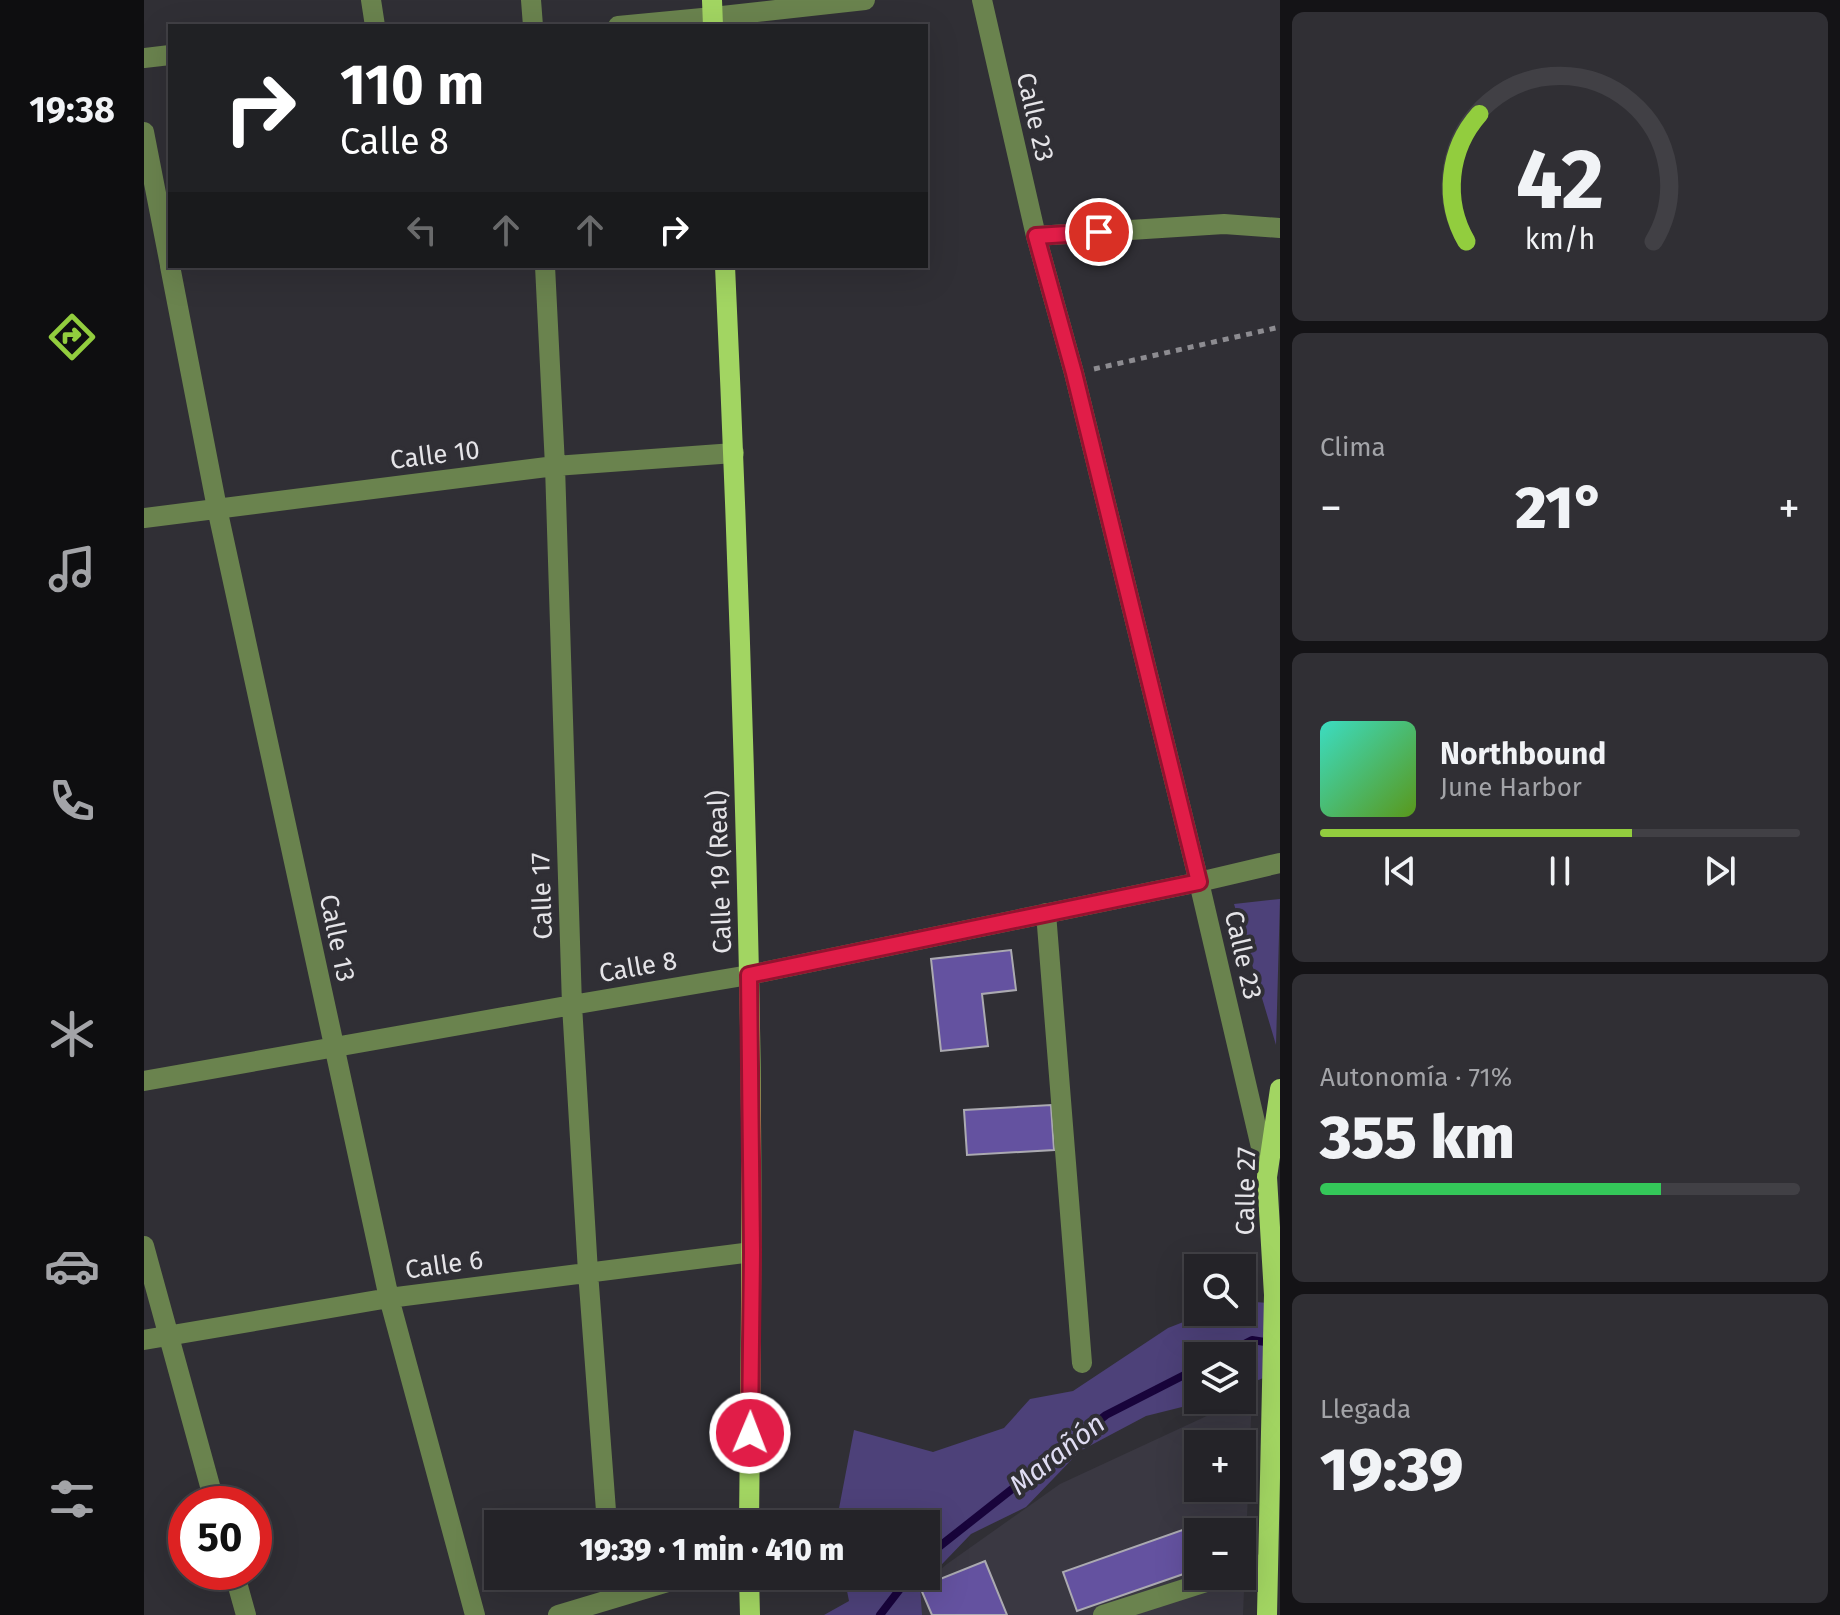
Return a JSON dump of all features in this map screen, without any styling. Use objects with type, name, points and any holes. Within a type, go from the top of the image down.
[{"type":"main road","name":"Calle 19 (Real)","points":[[725,268],[734,453],[749,975],[752,1252],[749,1510]]},
{"type":"main road","name":"Calle 27","points":[[1267,1615],[1276,1283],[1267,1177],[1280,1089]]},
{"type":"main road","points":[[749,1590],[750,1615]]},
{"type":"street","points":[[371,0],[375,24]]},
{"type":"street","points":[[531,0],[533,24]]},
{"type":"street","points":[[634,24],[865,0]]},
{"type":"street","name":"Calle 23","points":[[982,0],[1036,236],[1074,373],[1199,882],[1267,1177]]},
{"type":"street","points":[[144,58],[168,55]]},
{"type":"street","name":"Calle 13","points":[[144,132],[168,256]]},
{"type":"street","points":[[1036,236],[1224,224],[1280,228]]},
{"type":"street","name":"Calle 13","points":[[170,268],[217,508],[389,1298],[475,1615]]},
{"type":"street","name":"Calle 17","points":[[545,268],[555,466],[572,1005],[606,1510]]},
{"type":"street","name":"Calle 10","points":[[144,518],[555,466],[734,453]]},
{"type":"street","name":"Calle 8","points":[[144,1081],[749,975],[1280,863]]},
{"type":"street","points":[[1046,913],[1082,1363]]},
{"type":"street","points":[[144,1246],[210,1486]]},
{"type":"street","name":"Calle 6","points":[[144,1340],[389,1298],[752,1252]]},
{"type":"street","points":[[1256,1566],[1268,1562]]},
{"type":"street","points":[[1103,1615],[1184,1589]]},
{"type":"street","points":[[239,1590],[246,1615]]},
{"type":"street","points":[[612,1590],[612,1598]]},
{"type":"street","points":[[558,1615],[640,1590]]},
{"type":"path","points":[[1074,373],[1280,327]]},
{"type":"shaded area","points":[[1280,899],[1276,1045],[1234,904]]},
{"type":"shaded area","points":[[1256,1302],[1280,1304],[1280,1371],[1256,1381],[1256,1342],[1184,1342],[1184,1406],[1146,1416],[1080,1451],[1026,1507],[971,1534],[940,1566],[940,1510],[839,1510],[854,1430],[933,1452],[1004,1428],[1030,1399],[1073,1391],[1168,1328],[1184,1322],[1184,1326],[1256,1326]]},
{"type":"shaded area","points":[[1211,1414],[1251,1414],[1251,1430],[1184,1430],[1184,1502],[1248,1502],[1247,1518],[1184,1518],[1184,1590],[1244,1590],[1243,1615],[899,1615],[918,1590],[940,1590],[940,1570],[1060,1484]]},
{"type":"shaded area","points":[[847,1590],[920,1590],[922,1615],[824,1615],[849,1601]]},
{"type":"building","points":[[1011,950],[1016,990],[982,994],[988,1046],[941,1051],[931,959]]},
{"type":"building","points":[[1051,1105],[1054,1150],[967,1155],[964,1110]]},
{"type":"building","points":[[1184,1529],[1184,1574],[1077,1611],[1063,1572]]},
{"type":"building","points":[[985,1561],[1007,1615],[932,1615],[921,1590],[940,1590],[940,1579]]},
{"type":"waterway","name":"Marañón","points":[[1248,1342],[1272,1343]]},
{"type":"waterway","name":"Marañón","points":[[940,1546],[1106,1415],[1184,1375]]},
{"type":"waterway","name":"Marañón","points":[[880,1615],[899,1590]]},
{"type":"route","points":[[750,1433],[749,975],[1199,882],[1074,373],[1036,236],[1099,232]]}]
